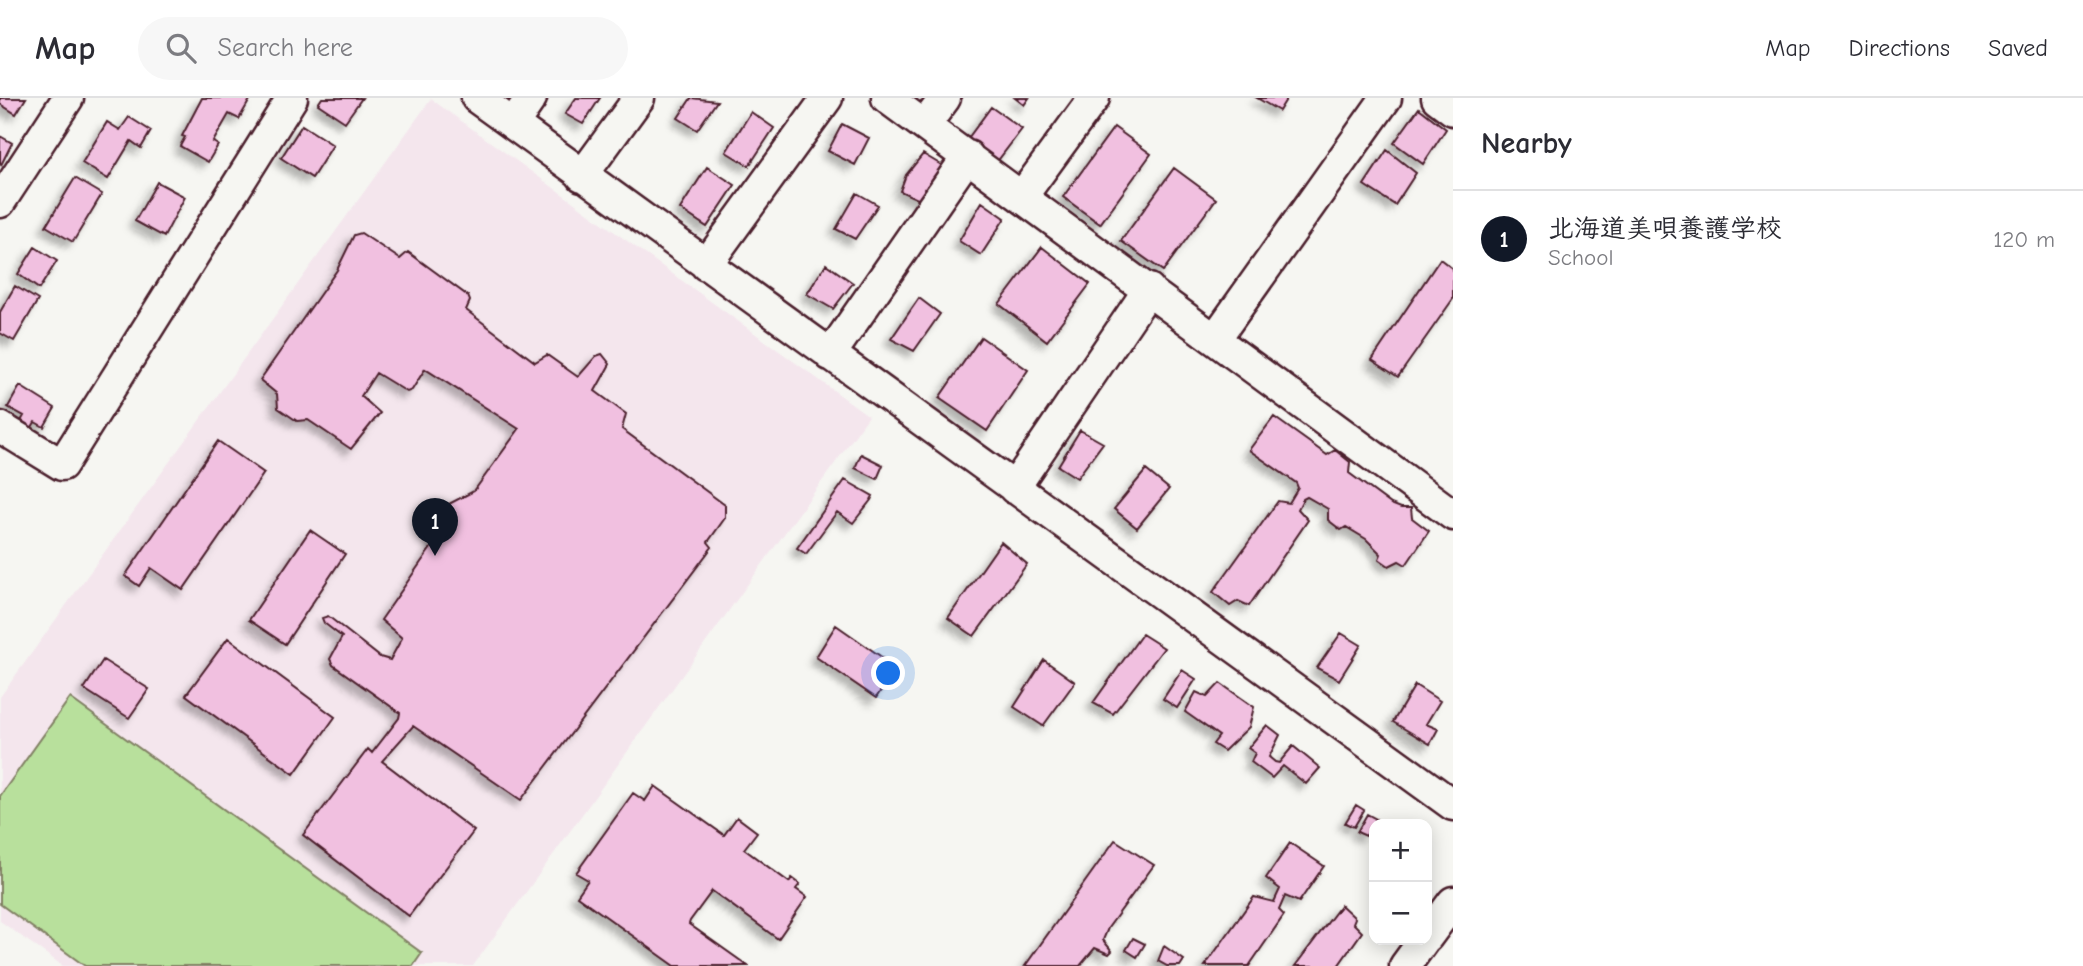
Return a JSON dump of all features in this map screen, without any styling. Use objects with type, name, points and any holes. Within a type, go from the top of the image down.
[{"type":"street","points":[[0,202],[68,98]]},
{"type":"street","points":[[0,427],[62,465],[292,98]]},
{"type":"street","points":[[477,98],[1453,805]]},
{"type":"street","points":[[513,124],[531,98]]},
{"type":"street","points":[[582,176],[639,98]]},
{"type":"street","points":[[706,265],[827,98]]},
{"type":"street","points":[[887,98],[1023,195],[1453,515]]},
{"type":"street","points":[[925,125],[945,98]]},
{"type":"street","points":[[1023,195],[1094,98]]},
{"type":"street","points":[[1216,339],[1386,98]]},
{"type":"street","points":[[830,355],[968,156]]},
{"type":"street","points":[[1014,488],[1149,289]]},
{"type":"street","points":[[1432,930],[1453,902]]},
{"type":"street","points":[[1405,966],[1421,945]]},
{"type":"shaded area","points":[[431,99],[869,416],[473,966],[63,966],[0,921],[0,697]]},
{"type":"green space","points":[[70,698],[422,953],[413,966],[85,966],[0,904],[0,796]]},
{"type":"building","points":[[0,98],[26,98],[16,114],[0,104]]},
{"type":"building","points":[[202,98],[251,98],[239,119],[229,114],[213,142],[218,145],[208,162],[180,146],[185,137],[182,136]]},
{"type":"building","points":[[322,98],[362,98],[345,122],[318,104]]},
{"type":"building","points":[[576,98],[600,98],[583,124],[565,114]]},
{"type":"building","points":[[691,98],[717,101],[697,130],[678,118]]},
{"type":"building","points":[[1015,98],[1029,98],[1024,105]]},
{"type":"building","points":[[1257,98],[1287,98],[1279,111]]},
{"type":"building","points":[[991,107],[1022,129],[996,163],[966,141]]},
{"type":"building","points":[[1419,108],[1446,129],[1423,164],[1394,143]]},
{"type":"building","points":[[751,112],[774,128],[749,166],[726,152]]},
{"type":"building","points":[[129,117],[151,131],[141,148],[131,141],[108,179],[82,163],[107,122],[120,130]]},
{"type":"building","points":[[842,124],[869,138],[855,165],[828,151]]},
{"type":"building","points":[[302,125],[333,145],[312,178],[281,158]]},
{"type":"building","points":[[1114,127],[1151,154],[1100,224],[1063,197]]},
{"type":"building","points":[[0,136],[12,143],[1,165],[0,164]]},
{"type":"building","points":[[1387,150],[1416,173],[1395,205],[1364,185]]},
{"type":"building","points":[[923,154],[943,166],[922,201],[900,191],[906,175]]},
{"type":"building","points":[[707,167],[735,185],[707,227],[680,209]]},
{"type":"building","points":[[1174,168],[1216,199],[1163,271],[1121,241]]},
{"type":"building","points":[[75,178],[102,194],[73,242],[46,226]]},
{"type":"building","points":[[157,182],[185,197],[164,237],[135,221]]},
{"type":"building","points":[[857,193],[878,205],[855,239],[836,229]]},
{"type":"building","points":[[982,202],[1005,218],[981,255],[959,241]]},
{"type":"building","points":[[361,233],[400,259],[408,252],[468,296],[470,301],[466,310],[535,362],[547,355],[578,377],[596,356],[602,354],[610,364],[595,391],[626,414],[622,429],[725,505],[725,518],[708,542],[712,547],[521,800],[413,726],[382,761],[474,831],[409,916],[303,835],[368,749],[372,753],[400,713],[333,665],[330,659],[342,637],[324,623],[322,618],[328,616],[380,657],[390,660],[402,638],[381,620],[435,542],[434,532],[445,506],[474,491],[519,429],[425,369],[412,390],[407,392],[376,373],[361,396],[380,413],[351,449],[308,420],[297,421],[278,408],[277,394],[260,380],[337,270],[354,235]]},
{"type":"building","points":[[35,247],[57,261],[39,289],[18,274]]},
{"type":"building","points":[[1042,247],[1090,284],[1047,341],[999,304]]},
{"type":"building","points":[[1440,259],[1453,269],[1453,299],[1398,377],[1372,360]]},
{"type":"building","points":[[826,264],[853,283],[833,309],[807,294]]},
{"type":"building","points":[[15,286],[38,300],[14,341],[0,333],[0,312]]},
{"type":"building","points":[[919,298],[940,314],[914,351],[891,339]]},
{"type":"building","points":[[981,337],[1028,370],[987,431],[939,398]]},
{"type":"building","points":[[20,386],[55,408],[44,427],[35,422],[31,429],[20,423],[24,416],[8,407]]},
{"type":"building","points":[[1274,417],[1327,455],[1335,450],[1350,462],[1349,473],[1391,504],[1411,508],[1412,518],[1429,531],[1406,565],[1399,561],[1389,566],[1379,559],[1381,554],[1366,539],[1346,527],[1341,530],[1328,520],[1328,509],[1307,497],[1298,509],[1308,520],[1249,606],[1238,601],[1230,606],[1213,592],[1278,501],[1289,503],[1298,488],[1296,483],[1249,450]]},
{"type":"building","points":[[1080,430],[1103,443],[1077,478],[1058,466]]},
{"type":"building","points":[[218,441],[264,473],[183,590],[151,568],[139,586],[125,576]]},
{"type":"building","points":[[861,454],[883,465],[877,479],[855,468]]},
{"type":"building","points":[[1146,470],[1169,489],[1137,528],[1114,509]]},
{"type":"building","points":[[845,480],[873,496],[871,500],[853,523],[837,512],[806,554],[797,548]]},
{"type":"building","points":[[310,530],[345,554],[285,644],[249,620]]},
{"type":"building","points":[[1001,542],[1027,564],[974,636],[948,618]]},
{"type":"building","points":[[836,625],[896,667],[876,698],[816,657]]},
{"type":"building","points":[[1341,633],[1361,645],[1339,680],[1317,668]]},
{"type":"building","points":[[1142,634],[1164,648],[1113,714],[1093,703]]},
{"type":"building","points":[[228,638],[335,717],[294,774],[186,695]]},
{"type":"building","points":[[103,660],[149,689],[129,718],[84,689]]},
{"type":"building","points":[[1044,660],[1075,682],[1043,726],[1014,707]]},
{"type":"building","points":[[1182,670],[1196,679],[1177,708],[1163,699]]},
{"type":"building","points":[[1220,683],[1254,707],[1249,727],[1224,751],[1213,744],[1219,736],[1185,712],[1196,692],[1207,697]]},
{"type":"building","points":[[1415,685],[1440,701],[1426,724],[1438,729],[1430,744],[1393,722]]},
{"type":"building","points":[[1267,725],[1280,735],[1269,757],[1275,762],[1279,763],[1293,746],[1320,768],[1306,784],[1283,766],[1272,778],[1251,762],[1255,753],[1248,748]]},
{"type":"building","points":[[655,786],[724,835],[737,817],[757,832],[744,849],[789,882],[792,878],[800,884],[796,889],[807,897],[778,939],[712,891],[689,924],[748,966],[675,966],[577,896],[588,880],[576,873],[633,793],[645,801]]},
{"type":"building","points":[[1356,805],[1364,810],[1354,827],[1345,823]]},
{"type":"building","points":[[1367,814],[1376,819],[1369,819],[1366,836],[1357,832]]},
{"type":"building","points":[[1115,840],[1154,865],[1108,928],[1103,940],[1112,951],[1109,954],[1095,948],[1080,966],[1025,966]]},
{"type":"building","points":[[1290,843],[1324,866],[1299,902],[1285,896],[1279,910],[1284,915],[1249,966],[1205,966],[1254,897],[1274,902],[1280,889],[1266,878]]},
{"type":"building","points":[[1341,905],[1355,918],[1353,923],[1362,932],[1338,966],[1295,966]]},
{"type":"building","points":[[1133,938],[1145,944],[1137,957],[1126,950]]},
{"type":"building","points":[[1164,946],[1184,960],[1180,966],[1167,966],[1158,961]]},
{"type":"place","name":"北海道美唄養護学校","points":[[435,556]]}]
